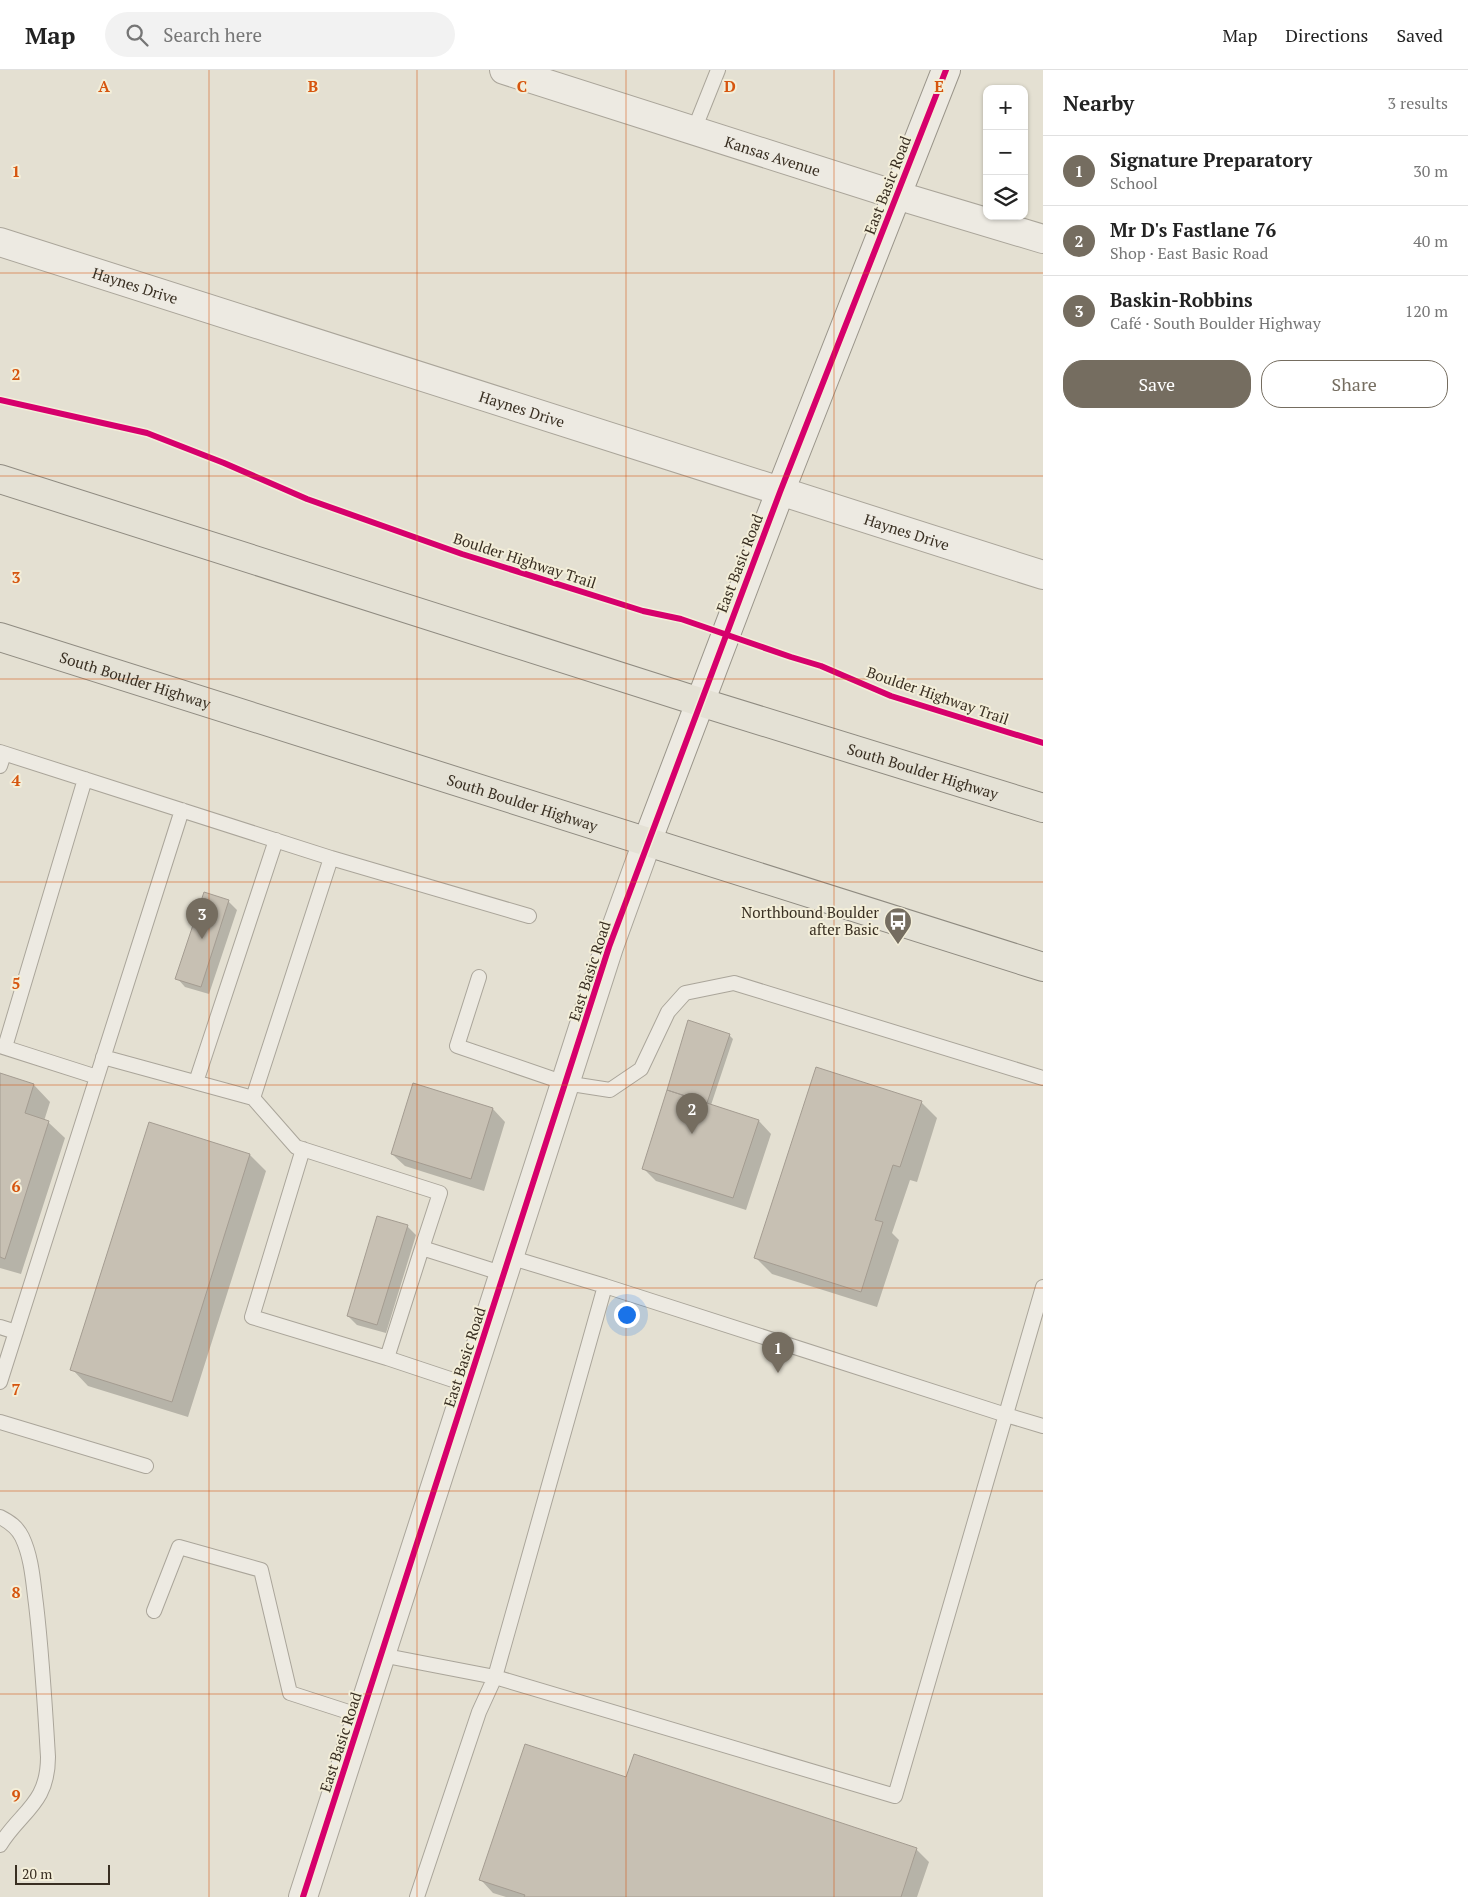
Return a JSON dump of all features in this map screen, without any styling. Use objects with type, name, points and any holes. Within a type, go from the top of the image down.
[{"type":"main road","name":"South Boulder Highway","points":[[0,479],[700,702],[1043,808]]},
{"type":"main road","name":"South Boulder Highway","points":[[0,637],[1043,967]]},
{"type":"street","name":"Kansas Avenue","points":[[504,70],[896,195],[1043,239]]},
{"type":"street","name":"East Basic Road","points":[[303,1897],[609,946],[780,492],[946,70]]},
{"type":"street","name":"Haynes Drive","points":[[0,242],[1043,575]]},
{"type":"lane","points":[[694,130],[718,70]]},
{"type":"lane","points":[[1,757],[85,779],[331,858],[528,916]]},
{"type":"lane","points":[[85,779],[2,1046],[97,1077]]},
{"type":"lane","points":[[0,1382],[182,810]]},
{"type":"lane","points":[[196,1082],[276,840]]},
{"type":"lane","points":[[253,1098],[331,858]]},
{"type":"lane","points":[[479,977],[457,1046],[565,1083],[610,1090],[641,1069],[668,1012],[685,993],[734,984],[1043,1078]]},
{"type":"lane","points":[[103,1057],[253,1098],[296,1147],[440,1193],[387,1358]]},
{"type":"lane","points":[[302,1149],[252,1317],[468,1385]]},
{"type":"lane","points":[[422,1248],[605,1286],[1006,1416],[1043,1426]]},
{"type":"lane","points":[[417,1897],[479,1712],[496,1677],[605,1286]]},
{"type":"lane","points":[[381,1655],[496,1677],[895,1796],[1043,1287]]},
{"type":"lane","points":[[0,1327],[16,1332]]},
{"type":"lane","points":[[0,1422],[146,1466]]},
{"type":"lane","points":[[0,1517],[10,1522],[22,1537],[30,1561],[40,1637],[48,1757],[48,1770],[39,1798],[0,1845]]},
{"type":"lane","points":[[154,1611],[179,1547],[261,1570],[290,1693],[361,1716]]},
{"type":"building","points":[[204,892],[229,900],[201,987],[175,979]]},
{"type":"building","points":[[688,1020],[730,1034],[707,1103],[667,1090]]},
{"type":"building","points":[[816,1067],[922,1101],[900,1167],[893,1165],[875,1220],[883,1222],[861,1292],[754,1258]]},
{"type":"building","points":[[0,1073],[34,1084],[25,1113],[49,1121],[5,1259],[0,1257]]},
{"type":"building","points":[[413,1083],[493,1108],[471,1179],[391,1154]]},
{"type":"building","points":[[667,1090],[759,1120],[733,1198],[642,1169]]},
{"type":"building","points":[[149,1122],[250,1154],[172,1402],[70,1370]]},
{"type":"building","points":[[377,1216],[408,1225],[377,1325],[347,1316]]},
{"type":"building","points":[[525,1744],[626,1777],[634,1754],[917,1848],[901,1897],[524,1897],[525,1895],[479,1880]]},
{"type":"cycle path","points":[[303,1897],[609,947],[780,492],[946,70]]},
{"type":"cycle path","name":"Boulder Highway Trail","points":[[0,400],[147,433],[224,463],[307,499],[462,554],[643,611],[681,619],[821,666],[891,696],[1043,743]]},
{"type":"place","name":"Baskin-Robbins","points":[[202,939]]},
{"type":"place","name":"Northbound Boulder after Basic","points":[[898,945]]},
{"type":"place","name":"Mr D's Fastlane 76","points":[[692,1134]]},
{"type":"place","name":"Signature Preparatory","points":[[778,1373]]}]
